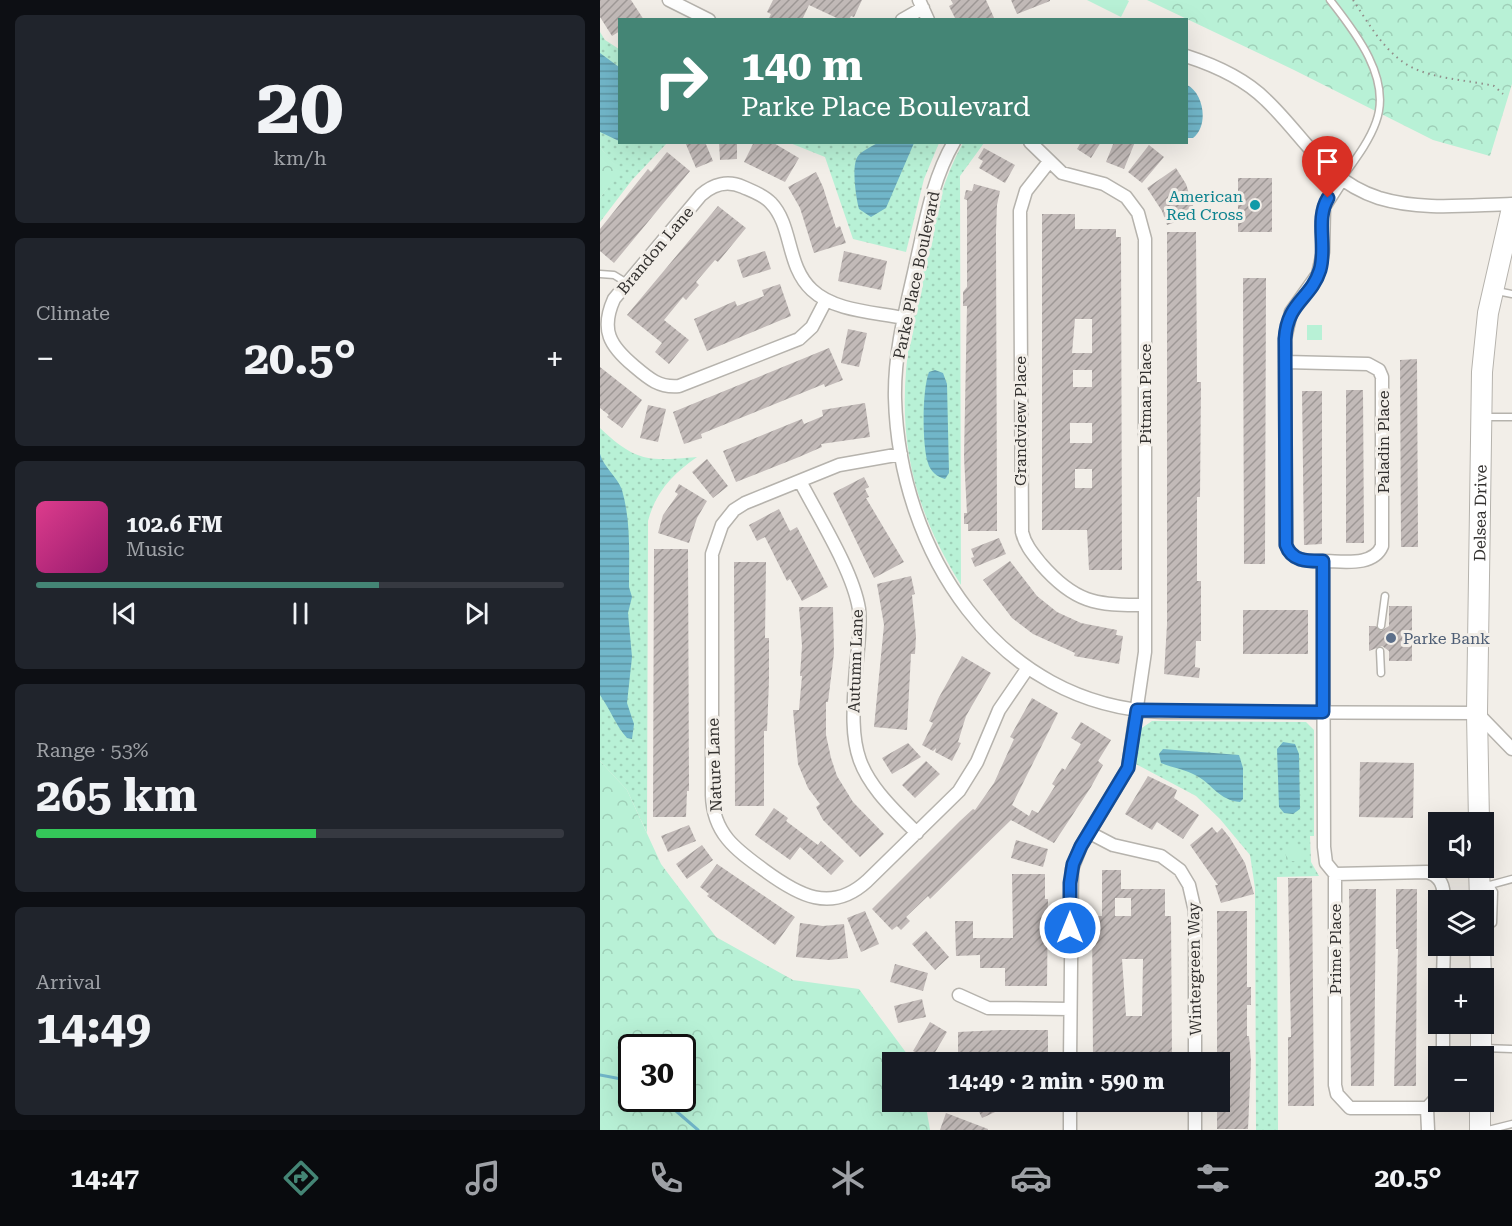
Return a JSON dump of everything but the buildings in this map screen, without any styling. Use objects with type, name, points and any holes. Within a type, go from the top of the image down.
[{"type":"main road","name":"Delsea Drive","points":[[1479,812],[1477,713],[1482,372],[1503,292],[1512,206]]},
{"type":"main road","points":[[1480,1112],[1480,1130]]},
{"type":"street","points":[[669,0],[705,18]]},
{"type":"street","points":[[907,18],[923,9]]},
{"type":"street","points":[[1188,57],[1238,79],[1260,94],[1321,163],[1342,179],[1373,195],[1404,204],[1512,206]]},
{"type":"street","name":"Parke Place Boulevard","points":[[953,144],[934,187],[903,318],[895,390],[901,454],[919,520],[948,581],[988,635],[1027,669],[1083,697],[1137,710],[1477,713]]},
{"type":"street","name":"Pitman Place","points":[[1032,144],[1048,163],[1069,176],[1104,184],[1118,192],[1136,209],[1143,227],[1145,652],[1128,768],[1076,856],[1071,878],[1070,1052]]},
{"type":"street","name":"Grandview Place","points":[[1048,163],[1026,191],[1020,211],[1020,513],[1023,537],[1031,552],[1054,579],[1075,596],[1110,606],[1145,606]]},
{"type":"street","name":"Paladin Place","points":[[1285,362],[1368,364],[1379,370],[1382,377],[1382,546],[1369,560],[1323,561],[1297,558],[1290,553],[1286,545],[1285,362],[1288,317],[1318,274],[1323,252],[1324,207],[1342,179]]},
{"type":"street","name":"Brandon Lane","points":[[826,300],[815,323],[799,339],[690,383],[669,387],[650,379],[615,350],[606,336],[607,311],[627,283],[705,191],[718,184],[734,183],[763,197],[774,206],[796,269],[811,290],[826,300],[903,318]]},
{"type":"street","name":"Nature Lane","points":[[901,454],[839,465],[734,510],[722,525],[713,544],[712,783],[716,820],[724,837],[740,853],[791,890],[818,898],[836,897],[860,887],[917,833],[967,780],[980,756],[999,710],[1027,669]]},
{"type":"street","name":"Autumn Lane","points":[[800,481],[850,579],[859,608],[852,727],[858,758],[875,789],[917,833]]},
{"type":"street","name":"Prime Place","points":[[1323,561],[1324,855],[1326,863],[1335,874],[1336,1094],[1350,1108],[1427,1108]]},
{"type":"street","points":[[1477,713],[1512,749]]},
{"type":"street","name":"Wintergreen Way","points":[[1090,832],[1113,845],[1161,856],[1179,870],[1189,885],[1195,911],[1195,1052]]},
{"type":"street","points":[[1335,874],[1427,872],[1435,874],[1442,882],[1443,890]]},
{"type":"street","points":[[959,996],[988,1008],[1070,1010]]},
{"type":"street","points":[[1427,1108],[1428,1130]]},
{"type":"street","points":[[1070,1112],[1070,1130]]},
{"type":"street","points":[[1195,1112],[1195,1130]]},
{"type":"lane","points":[[1330,0],[1369,59],[1380,92],[1379,110],[1374,129],[1342,179]]},
{"type":"lane","points":[[600,274],[618,276],[627,283]]},
{"type":"lane","points":[[1481,417],[1512,417]]},
{"type":"lane","points":[[1381,626],[1385,596]]},
{"type":"lane","points":[[1380,651],[1381,673]]},
{"type":"lane","points":[[1482,883],[1512,879]]},
{"type":"lane","points":[[1494,1051],[1512,1049]]},
{"type":"lane","points":[[1488,1130],[1512,1124]]},
{"type":"path","points":[[1353,0],[1383,43],[1405,63],[1419,70],[1494,86],[1503,94]]},
{"type":"green space","points":[[1087,0],[1127,0],[1129,1],[1121,17]]},
{"type":"green space","points":[[1147,0],[1512,0],[1512,84],[1490,156],[1433,140]]},
{"type":"green space","points":[[600,32],[605,40],[618,48],[618,144],[666,144],[632,180],[600,222],[600,198],[619,171],[600,147]]},
{"type":"green space","points":[[792,144],[939,144],[924,179],[906,252],[853,239],[825,157]]},
{"type":"green space","points":[[962,144],[983,144],[960,176],[961,585],[938,544],[922,505],[911,467],[906,429],[905,390],[908,350],[931,232],[949,171]]},
{"type":"green space","points":[[600,147],[620,171],[600,198]]},
{"type":"green space","points":[[1307,325],[1322,325],[1322,340],[1307,340]]},
{"type":"green space","points":[[600,428],[624,448],[644,457],[667,459],[697,457],[666,484],[651,510],[648,521],[647,833],[627,790],[600,761]]},
{"type":"green space","points":[[1152,721],[1306,722],[1314,730],[1314,836],[1310,836],[1311,862],[1319,876],[1277,877],[1278,1130],[1256,1130],[1255,888],[1250,855],[1220,819],[1196,796],[1134,763],[1139,730]]},
{"type":"green space","points":[[600,761],[627,790],[661,864],[716,937],[793,980],[859,989],[906,1052],[882,1052],[882,1112],[927,1112],[930,1130],[600,1130]]},
{"type":"green space","points":[[1286,846],[1303,846],[1303,861],[1286,861]]},
{"type":"water","points":[[600,53],[618,66],[618,141],[600,132]]},
{"type":"water","points":[[1188,86],[1193,89],[1201,102],[1203,118],[1198,133],[1193,138],[1188,138]]},
{"type":"water","points":[[876,144],[914,144],[886,208],[871,217],[859,209],[854,174],[856,160],[865,150]]},
{"type":"water","points":[[935,370],[943,373],[947,384],[949,473],[945,479],[930,469],[926,455],[925,391],[929,372]]},
{"type":"water","points":[[600,454],[604,464],[620,485],[627,514],[629,587],[632,597],[628,613],[632,657],[627,703],[634,724],[632,739],[627,738],[623,733],[600,695]]},
{"type":"water","points":[[1283,742],[1295,744],[1299,754],[1300,809],[1293,814],[1284,813],[1279,807],[1277,749]]},
{"type":"water","points":[[1163,749],[1239,755],[1243,768],[1243,799],[1240,802],[1233,801],[1221,795],[1197,776],[1161,763],[1159,754]]},
{"type":"waterway","points":[[600,1075],[618,1078]]},
{"type":"waterway","points":[[677,1112],[698,1130]]},
{"type":"place","name":"American Red Cross","points":[[1255,205]]},
{"type":"place","name":"Parke Bank","points":[[1391,638]]},
{"type":"route","points":[[1070,928],[1070,883],[1073,864],[1081,846],[1128,768],[1137,710],[1323,712],[1323,561],[1306,561],[1297,558],[1290,553],[1286,545],[1285,339],[1291,312],[1315,279],[1320,268],[1323,252],[1323,213],[1328,198]]}]
